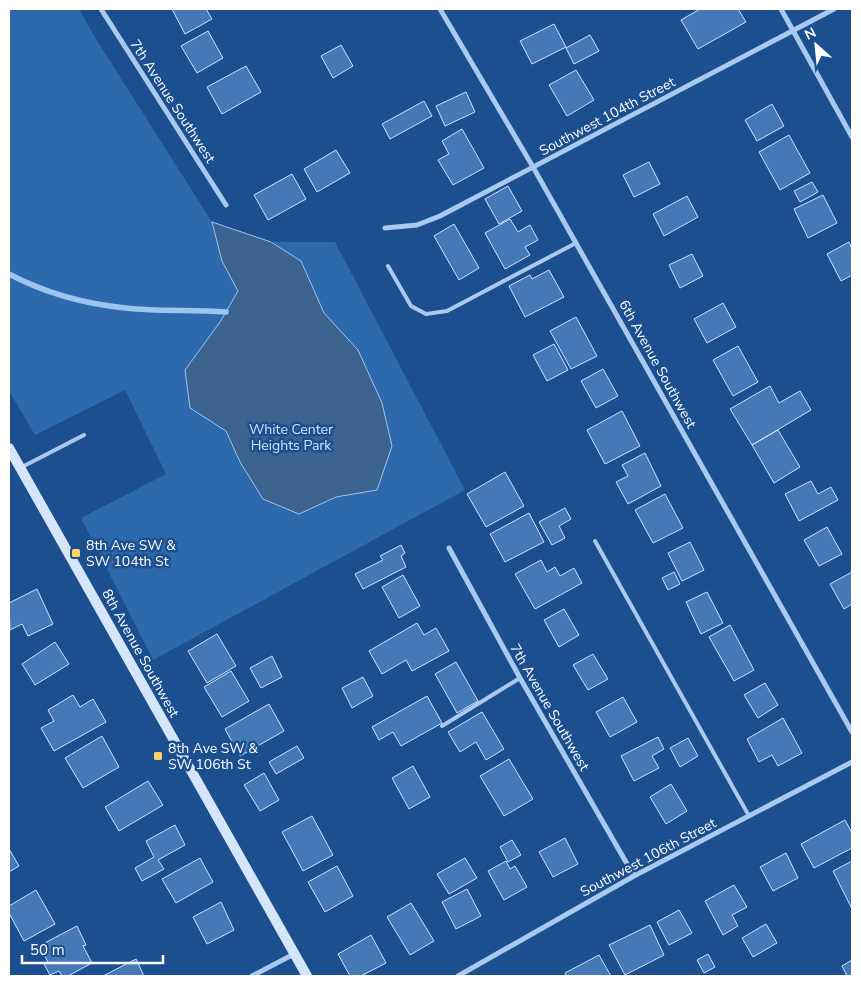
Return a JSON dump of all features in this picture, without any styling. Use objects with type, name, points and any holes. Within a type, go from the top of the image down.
[{"type":"street","name":"7th Avenue Southwest","points":[[101,9],[226,205]]},
{"type":"street","name":"6th Avenue Southwest","points":[[440,9],[534,167],[852,732]]},
{"type":"street","points":[[781,9],[852,137]]},
{"type":"street","name":"Southwest 104th Street","points":[[385,228],[417,225],[440,216],[834,9]]},
{"type":"street","name":"8th Avenue Southwest","points":[[9,449],[308,976]]},
{"type":"street","name":"7th Avenue Southwest","points":[[449,548],[520,678],[634,876]]},
{"type":"street","name":"Southwest 106th Street","points":[[458,976],[634,876],[852,762]]},
{"type":"street","points":[[252,976],[294,954]]},
{"type":"lane","points":[[388,266],[411,306],[426,314],[447,312],[576,243]]},
{"type":"lane","points":[[20,468],[84,435]]},
{"type":"lane","points":[[595,540],[749,816]]},
{"type":"lane","points":[[442,726],[520,678]]},
{"type":"green space","name":"White Center Heights Park","points":[[9,9],[79,9],[212,222],[271,242],[335,242],[465,490],[153,660],[81,518],[166,474],[125,390],[35,435],[9,391]]},
{"type":"shaded area","points":[[212,222],[271,242],[301,261],[324,313],[358,350],[382,403],[392,446],[377,490],[336,497],[299,514],[263,499],[240,462],[226,431],[190,408],[185,370],[220,322],[238,291],[222,261]]},
{"type":"building","points":[[172,9],[206,9],[212,19],[185,34]]},
{"type":"building","points":[[700,9],[738,9],[746,22],[698,49],[681,20]]},
{"type":"building","points":[[554,24],[566,47],[532,64],[520,41]]},
{"type":"building","points":[[208,31],[223,58],[197,73],[181,46]]},
{"type":"building","points":[[590,35],[599,51],[574,64],[566,48]]},
{"type":"building","points":[[341,45],[353,66],[333,78],[321,56]]},
{"type":"building","points":[[246,66],[261,92],[222,114],[207,87]]},
{"type":"building","points":[[576,70],[594,100],[567,116],[549,85]]},
{"type":"building","points":[[466,92],[475,112],[445,126],[436,106]]},
{"type":"building","points":[[424,101],[432,116],[390,139],[382,124]]},
{"type":"building","points":[[772,104],[784,126],[757,141],[745,120]]},
{"type":"building","points":[[462,129],[484,168],[453,185],[438,160],[449,154],[442,141]]},
{"type":"building","points":[[789,135],[810,173],[780,190],[759,152]]},
{"type":"building","points":[[336,150],[350,173],[317,192],[304,169]]},
{"type":"building","points":[[649,162],[660,184],[634,197],[623,175]]},
{"type":"building","points":[[292,174],[306,199],[268,220],[254,195]]},
{"type":"building","points":[[812,182],[818,192],[800,202],[794,191]]},
{"type":"building","points":[[508,186],[522,211],[499,224],[485,199]]},
{"type":"building","points":[[823,195],[837,223],[808,238],[794,209]]},
{"type":"building","points":[[687,196],[698,217],[664,236],[653,214]]},
{"type":"building","points":[[510,219],[518,232],[530,225],[538,240],[525,247],[530,255],[505,269],[485,233]]},
{"type":"building","points":[[454,224],[479,268],[459,280],[434,236]]},
{"type":"building","points":[[849,242],[852,249],[852,275],[841,281],[827,254]]},
{"type":"building","points":[[692,254],[703,276],[680,288],[669,265]]},
{"type":"building","points":[[549,270],[564,297],[525,317],[509,286],[530,275],[532,279]]},
{"type":"building","points":[[723,303],[736,327],[707,343],[694,319]]},
{"type":"building","points":[[576,317],[597,356],[571,369],[550,331]]},
{"type":"building","points":[[554,344],[568,370],[547,381],[533,355]]},
{"type":"building","points":[[738,346],[758,382],[733,396],[713,360]]},
{"type":"building","points":[[603,369],[618,396],[596,408],[581,381]]},
{"type":"building","points":[[770,386],[779,403],[800,391],[811,410],[752,445],[730,409]]},
{"type":"building","points":[[622,411],[640,446],[605,464],[587,430]]},
{"type":"building","points":[[778,430],[800,467],[774,483],[752,445]]},
{"type":"building","points":[[645,453],[661,486],[628,504],[616,482],[628,476],[622,465]]},
{"type":"building","points":[[505,472],[524,506],[486,527],[467,494]]},
{"type":"building","points":[[811,481],[818,494],[831,487],[838,500],[799,521],[785,494]]},
{"type":"building","points":[[665,494],[683,528],[653,543],[635,510]]},
{"type":"building","points":[[565,508],[571,519],[559,526],[565,538],[552,545],[539,522]]},
{"type":"building","points":[[529,513],[544,542],[505,562],[490,534]]},
{"type":"building","points":[[827,527],[842,554],[819,566],[804,540]]},
{"type":"building","points":[[690,542],[704,570],[682,581],[668,553]]},
{"type":"building","points":[[401,545],[405,553],[401,556],[406,567],[363,589],[355,574],[383,560],[380,556]]},
{"type":"building","points":[[541,560],[547,572],[555,567],[560,576],[574,568],[582,583],[535,609],[515,574]]},
{"type":"building","points":[[674,572],[680,584],[668,590],[662,578]]},
{"type":"building","points":[[852,572],[852,604],[844,609],[830,584]]},
{"type":"building","points":[[403,575],[420,606],[399,618],[382,587]]},
{"type":"building","points":[[37,589],[53,624],[28,636],[22,624],[10,630],[9,603]]},
{"type":"building","points":[[707,592],[723,623],[701,634],[686,602]]},
{"type":"building","points":[[564,609],[579,635],[559,647],[544,620]]},
{"type":"building","points":[[417,623],[424,635],[436,628],[449,651],[412,671],[406,660],[382,674],[369,651]]},
{"type":"building","points":[[730,625],[754,670],[734,681],[709,637]]},
{"type":"building","points":[[217,634],[236,666],[207,683],[188,651]]},
{"type":"building","points":[[55,642],[69,664],[35,685],[22,664]]},
{"type":"building","points":[[593,654],[608,679],[588,690],[573,665]]},
{"type":"building","points":[[272,656],[282,677],[261,688],[250,668]]},
{"type":"building","points":[[456,662],[478,701],[457,713],[435,674]]},
{"type":"building","points":[[231,671],[249,701],[222,717],[204,687]]},
{"type":"building","points":[[363,677],[373,696],[352,708],[342,688]]},
{"type":"building","points":[[765,683],[778,705],[758,718],[744,695]]},
{"type":"building","points":[[73,695],[80,707],[93,699],[106,722],[54,751],[41,728],[54,721],[48,710]]},
{"type":"building","points":[[427,696],[442,723],[401,746],[393,732],[379,740],[372,727]]},
{"type":"building","points":[[623,697],[637,722],[610,737],[596,712]]},
{"type":"building","points":[[269,704],[284,731],[240,756],[225,729]]},
{"type":"building","points":[[482,712],[504,749],[486,760],[476,742],[460,752],[448,732]]},
{"type":"building","points":[[783,718],[802,753],[778,766],[772,755],[759,762],[747,739]]},
{"type":"building","points":[[102,736],[119,767],[83,788],[65,758]]},
{"type":"building","points":[[658,737],[664,749],[652,756],[659,768],[634,781],[621,756]]},
{"type":"building","points":[[688,738],[698,756],[680,767],[670,748]]},
{"type":"building","points":[[297,746],[304,758],[276,774],[269,762]]},
{"type":"building","points":[[509,759],[533,799],[504,816],[480,776]]},
{"type":"building","points":[[413,766],[430,797],[409,809],[392,778]]},
{"type":"building","points":[[264,773],[279,800],[260,811],[244,785]]},
{"type":"building","points":[[148,781],[163,805],[119,831],[105,807]]},
{"type":"building","points":[[671,784],[687,811],[666,824],[650,797]]},
{"type":"building","points":[[312,816],[333,855],[303,871],[282,832]]},
{"type":"building","points":[[845,820],[852,833],[852,848],[814,868],[801,844]]},
{"type":"building","points":[[175,825],[185,845],[158,860],[164,869],[142,881],[135,868],[154,857],[146,841]]},
{"type":"building","points":[[565,838],[578,864],[553,877],[539,852]]},
{"type":"building","points":[[512,840],[521,855],[508,862],[500,847]]},
{"type":"building","points":[[9,849],[19,866],[9,872]]},
{"type":"building","points":[[786,853],[798,878],[773,891],[760,867]]},
{"type":"building","points":[[200,858],[213,882],[176,903],[162,879]]},
{"type":"building","points":[[465,858],[477,878],[449,894],[437,874]]},
{"type":"building","points":[[506,861],[510,869],[515,866],[527,887],[504,900],[488,871]]},
{"type":"building","points":[[852,861],[852,909],[833,871]]},
{"type":"building","points":[[337,866],[353,896],[325,912],[308,882]]},
{"type":"building","points":[[734,885],[747,907],[732,915],[738,926],[723,935],[705,901]]},
{"type":"building","points":[[467,889],[481,916],[456,929],[442,902]]},
{"type":"building","points":[[36,890],[55,924],[24,941],[9,913],[9,906]]},
{"type":"building","points":[[221,902],[234,930],[207,944],[193,917]]},
{"type":"building","points":[[411,903],[434,941],[410,955],[387,917]]},
{"type":"building","points":[[679,910],[692,933],[669,945],[657,922]]},
{"type":"building","points":[[766,924],[777,943],[753,957],[742,938]]},
{"type":"building","points":[[650,925],[664,955],[625,975],[609,945]]},
{"type":"building","points":[[77,926],[86,945],[83,946],[92,963],[68,976],[62,976],[59,971],[50,975],[44,964],[48,962],[39,946]]},
{"type":"building","points":[[371,935],[386,963],[361,976],[350,976],[338,954]]},
{"type":"building","points":[[708,954],[715,967],[704,973],[697,960]]},
{"type":"building","points":[[599,955],[611,976],[567,976],[565,973]]},
{"type":"building","points":[[136,959],[144,976],[103,976]]},
{"type":"building","points":[[852,960],[852,976],[847,976],[842,966]]},
{"type":"waterway","points":[[9,274],[51,292],[95,304],[138,309],[226,312]]},
{"type":"place","name":"8th Ave SW & SW 104th St","points":[[76,553]]},
{"type":"place","name":"8th Ave SW & SW 106th St","points":[[158,756]]}]
